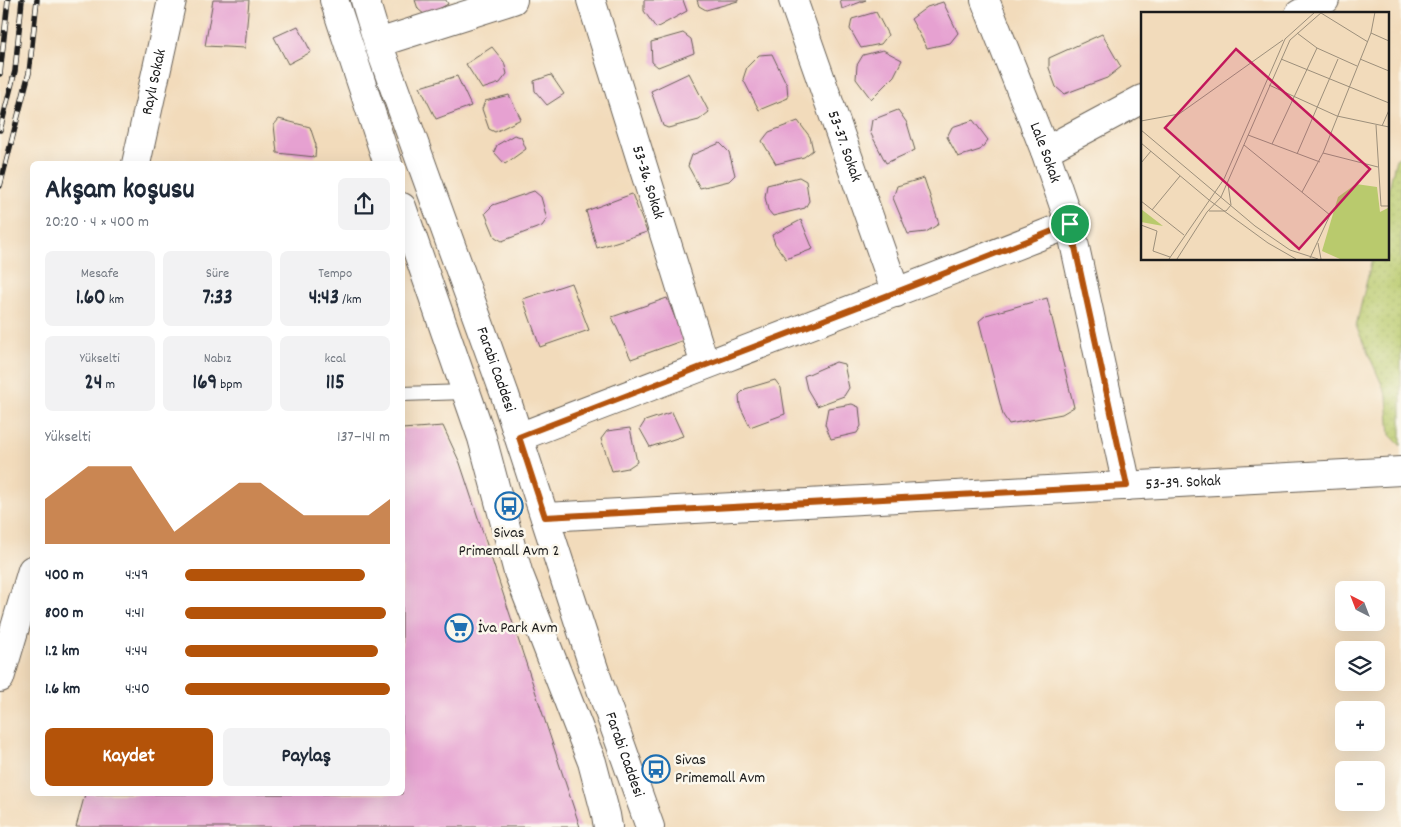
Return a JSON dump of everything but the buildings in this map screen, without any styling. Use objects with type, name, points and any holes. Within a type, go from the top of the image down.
[{"type":"street","name":"Raylı Sokak","points":[[137,161],[172,0]]},
{"type":"street","points":[[334,0],[387,161]]},
{"type":"street","name":"Farabi Caddesi","points":[[365,0],[378,43],[519,437],[596,676],[651,825]]},
{"type":"street","points":[[378,43],[513,0]]},
{"type":"street","name":"53-36. Sokak","points":[[591,0],[705,365]]},
{"type":"street","name":"53-37. Sokak","points":[[792,0],[896,293]]},
{"type":"street","name":"Lale Sokak","points":[[985,0],[1045,151],[1070,224],[1127,486]]},
{"type":"street","points":[[1303,12],[1325,0]]},
{"type":"street","points":[[1045,151],[1141,100]]},
{"type":"street","name":"Farabi Caddesi","points":[[405,216],[482,438],[518,572],[592,762],[608,827]]},
{"type":"street","points":[[519,437],[896,293],[1070,224]]},
{"type":"street","name":"53-39. Sokak","points":[[545,517],[1401,471]]},
{"type":"street","points":[[0,678],[30,577]]},
{"type":"lane","points":[[405,394],[466,392]]},
{"type":"green space","points":[[1401,156],[1401,446],[1390,435],[1387,396],[1356,326],[1372,260],[1388,260],[1388,192],[1396,159]]},
{"type":"railway","points":[[0,74],[8,0]]},
{"type":"railway","points":[[0,130],[15,71],[22,0]]},
{"type":"railway","points":[[0,186],[29,73],[37,0]]},
{"type":"place","name":"Sivas Primemall Avm 2","points":[[509,506]]},
{"type":"place","name":"İva Park Avm","points":[[459,628]]},
{"type":"place","name":"Sivas Primemall Avm","points":[[656,769]]},
{"type":"route","points":[[1070,224],[1127,486],[545,517],[519,437],[896,293],[1070,224]]}]
